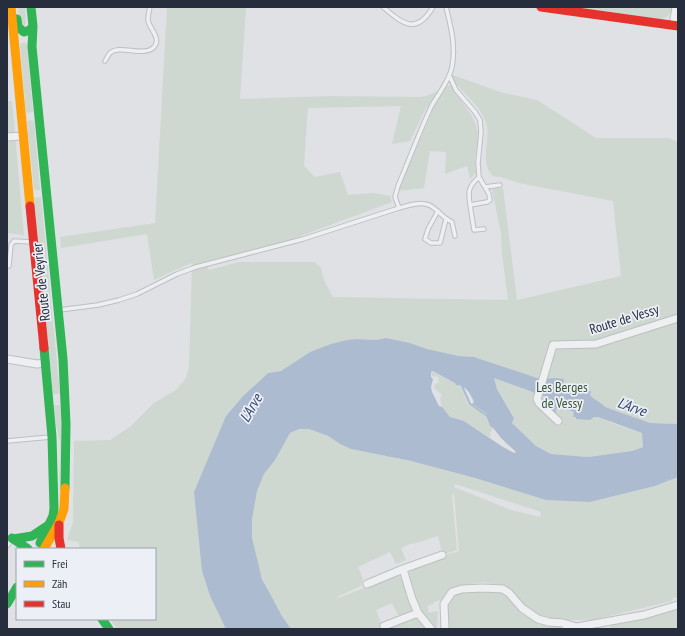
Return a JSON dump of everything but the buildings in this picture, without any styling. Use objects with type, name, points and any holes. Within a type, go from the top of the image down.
[{"type":"main road","name":"Route de Veyrier","points":[[11,7],[23,119],[52,437],[53,516],[38,548]]},
{"type":"main road","points":[[16,7],[17,22],[20,31],[27,32],[34,26]]},
{"type":"main road","name":"Route de Veyrier","points":[[31,7],[34,26],[32,47],[58,310],[66,424],[64,509],[59,523],[45,548]]},
{"type":"main road","points":[[541,7],[676,26]]},
{"type":"main road","points":[[23,119],[27,116],[39,117]]},
{"type":"main road","points":[[49,399],[60,400],[65,397]]},
{"type":"main road","points":[[59,523],[61,548]]},
{"type":"main road","points":[[10,537],[35,535],[50,524]]},
{"type":"main road","points":[[10,537],[26,548]]},
{"type":"main road","points":[[7,604],[16,589]]},
{"type":"main road","points":[[103,620],[109,629]]},
{"type":"street","points":[[676,7],[676,26]]},
{"type":"street","points":[[7,137],[24,136]]},
{"type":"street","name":"Route de Vessy","points":[[558,421],[538,402],[537,398],[553,345],[596,344],[678,318]]},
{"type":"street","points":[[7,359],[37,364],[45,363]]},
{"type":"street","points":[[367,584],[442,554]]},
{"type":"street","points":[[403,569],[418,613],[431,629]]},
{"type":"street","points":[[445,629],[444,604],[452,592],[462,589],[483,588],[503,589],[522,608],[538,619],[577,626]]},
{"type":"street","points":[[566,629],[644,615],[678,605]]},
{"type":"street","points":[[384,626],[418,613]]},
{"type":"lane","points":[[105,61],[112,52],[117,50],[142,51],[152,49],[157,40],[148,20],[150,7]]},
{"type":"lane","points":[[383,7],[404,23],[412,24],[424,19],[433,7]]},
{"type":"lane","points":[[399,208],[395,197],[398,186],[431,108],[450,77],[453,65],[452,28],[446,7]]},
{"type":"lane","points":[[450,77],[456,90],[475,112],[480,122],[481,132],[478,162],[479,177],[489,196],[489,201],[470,205]]},
{"type":"lane","points":[[479,177],[470,187],[468,195],[474,230],[484,229]]},
{"type":"lane","points":[[485,187],[500,185]]},
{"type":"lane","points":[[58,310],[98,305],[119,300],[137,294],[177,274],[196,267],[303,239],[399,208],[424,204],[431,206],[446,219],[452,222],[455,236]]},
{"type":"lane","points":[[438,211],[428,229],[425,239],[431,243],[440,243],[446,219]]},
{"type":"lane","points":[[9,266],[11,245],[14,241],[34,242]]},
{"type":"lane","points":[[7,441],[52,437]]},
{"type":"lane","points":[[7,546],[10,537]]},
{"type":"green space","points":[[18,7],[25,7],[26,24],[23,26],[20,21]]},
{"type":"green space","name":"Les Berges de Vessy","points":[[167,7],[246,7],[240,99],[333,96],[420,97],[432,94],[451,85],[453,75],[500,92],[537,100],[596,138],[668,138],[678,142],[678,424],[650,423],[613,410],[609,422],[642,433],[643,447],[632,451],[588,457],[551,454],[536,446],[512,423],[514,417],[497,389],[491,363],[474,357],[459,356],[386,338],[376,340],[356,339],[339,342],[310,352],[281,371],[268,373],[243,396],[226,416],[202,571],[210,596],[226,629],[117,629],[111,620],[156,620],[156,548],[81,548],[78,542],[67,540],[73,522],[74,441],[110,440],[131,426],[154,403],[176,390],[186,378],[189,367],[192,263],[154,280],[147,234],[61,248],[60,237],[155,223]],"holes":[[[458,86],[478,108],[486,123],[488,136],[486,164],[493,176],[519,183],[613,201],[621,276],[517,300],[503,188],[492,189],[501,233],[508,300],[333,297],[324,280],[321,268],[315,262],[239,262],[209,270],[205,262],[282,243],[392,202],[390,196],[374,193],[348,195],[340,172],[315,177],[304,166],[308,108],[401,106],[392,144],[410,141],[427,106],[432,112],[398,191],[424,188],[430,151],[446,152],[445,174],[467,166],[470,179],[476,173],[475,159],[478,136],[477,128],[472,116],[453,89]]]},
{"type":"green space","points":[[574,7],[672,7],[669,15],[661,19]]},
{"type":"green space","points":[[22,43],[27,44],[33,112],[26,113],[20,45]]},
{"type":"green space","points":[[7,101],[12,101],[24,235],[7,233]]},
{"type":"green space","points":[[30,120],[34,121],[40,190],[34,190],[27,122]]},
{"type":"green space","points":[[41,197],[60,394],[53,394],[34,198]]},
{"type":"green space","points":[[433,371],[460,385],[468,405],[486,416],[488,423],[493,428],[490,433],[491,436],[489,437],[464,421],[450,417],[441,406],[440,398],[442,395],[434,388],[435,384],[439,382],[438,377],[432,376],[431,372]]},
{"type":"green space","points":[[54,405],[60,405],[62,425],[59,509],[60,443]]},
{"type":"green space","points":[[299,429],[309,429],[328,436],[351,449],[411,461],[475,478],[590,502],[655,486],[678,477],[678,597],[673,598],[672,601],[592,620],[567,620],[544,617],[526,607],[506,586],[484,582],[463,585],[451,591],[444,599],[427,606],[429,613],[436,611],[438,612],[437,629],[434,629],[419,611],[407,577],[413,567],[435,558],[459,551],[454,494],[452,495],[457,550],[442,553],[438,536],[413,544],[412,543],[401,548],[406,560],[396,564],[390,552],[358,567],[363,579],[361,586],[337,597],[338,598],[398,575],[404,578],[414,613],[401,618],[392,603],[376,610],[382,625],[377,629],[291,629],[269,593],[261,574],[255,555],[252,535],[252,515],[256,495],[264,474],[275,459],[288,435]],"holes":[[[455,484],[541,512],[540,517],[511,510],[454,487]]]},
{"type":"green space","points":[[463,591],[501,591],[522,614],[540,624],[561,624],[561,627],[556,629],[447,629],[446,611],[448,602],[456,594]]},
{"type":"green space","points":[[678,609],[678,629],[609,629],[611,625]]},
{"type":"green space","points":[[416,615],[428,629],[383,629],[407,619],[411,626],[408,618]]},
{"type":"water","name":"L'Arve","points":[[386,338],[459,356],[474,357],[540,379],[564,379],[563,386],[591,391],[590,395],[605,407],[650,423],[678,424],[678,477],[655,486],[590,502],[546,500],[475,478],[411,461],[351,449],[328,436],[309,429],[299,429],[290,433],[275,460],[264,474],[257,491],[252,519],[252,538],[262,579],[282,616],[291,629],[226,629],[210,596],[202,571],[194,492],[226,416],[243,396],[268,373],[281,371],[310,352],[331,344],[356,339],[376,340]],"holes":[[[433,371],[456,385],[465,388],[474,402],[472,404],[487,414],[486,416],[490,426],[516,452],[514,453],[503,447],[464,421],[450,417],[442,407],[439,406],[432,392],[431,387],[433,379],[431,377],[431,372]],[[494,378],[544,396],[551,404],[553,412],[556,413],[556,409],[561,407],[574,412],[573,417],[576,417],[576,419],[590,420],[594,417],[598,417],[642,433],[643,447],[632,451],[588,457],[551,454],[536,446],[512,423],[514,418],[497,389]]]},
{"type":"waterway","points":[[462,386],[470,404],[486,415]]},
{"type":"traffic: fast","points":[[31,7],[33,26],[32,47],[63,359],[66,424],[65,488]]},
{"type":"traffic: fast","points":[[17,19],[18,27],[24,32],[30,30],[33,26]]},
{"type":"traffic: fast","points":[[40,543],[53,516],[54,509],[52,437],[44,348]]},
{"type":"traffic: fast","points":[[13,539],[32,536],[47,526]]},
{"type":"traffic: fast","points":[[12,538],[27,548]]},
{"type":"traffic: fast","points":[[7,604],[16,589]]},
{"type":"traffic: fast","points":[[103,620],[109,629]]},
{"type":"traffic: slow","points":[[11,7],[30,206]]},
{"type":"traffic: slow","points":[[45,548],[59,523],[64,509],[65,488]]},
{"type":"traffic: jam","points":[[541,7],[678,26]]},
{"type":"traffic: jam","points":[[30,206],[44,348]]},
{"type":"traffic: jam","points":[[59,525],[61,548]]}]
